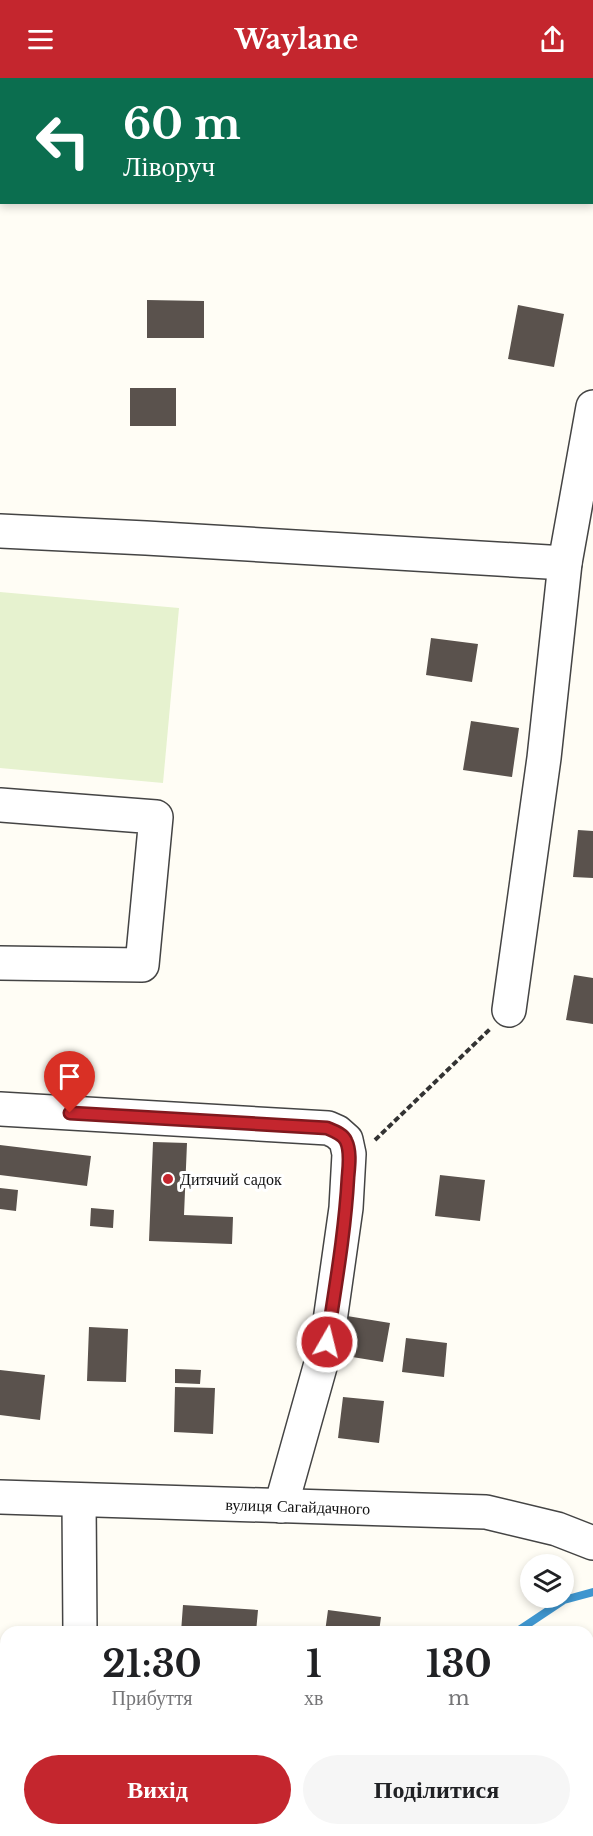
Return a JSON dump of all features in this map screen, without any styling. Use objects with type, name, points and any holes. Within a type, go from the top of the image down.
[{"type":"street","points":[[509,1010],[544,758],[565,563],[593,407]]},
{"type":"street","points":[[0,531],[565,563]]},
{"type":"street","points":[[0,805],[156,817],[142,965],[0,963]]},
{"type":"street","points":[[0,1109],[327,1128],[338,1132],[346,1140],[349,1154],[346,1208],[327,1342],[281,1506]]},
{"type":"street","name":"вулиця Сагайдачного","points":[[0,1497],[486,1512],[557,1529],[593,1543]]},
{"type":"street","points":[[80,1500],[80,1626]]},
{"type":"path","points":[[348,1170],[384,1130],[509,1010]]},
{"type":"green space","points":[[0,592],[179,608],[163,783],[0,768]]},
{"type":"building","points":[[147,300],[204,301],[204,338],[147,338]]},
{"type":"building","points":[[518,305],[564,314],[554,367],[508,359]]},
{"type":"building","points":[[130,388],[176,388],[176,426],[130,426]]},
{"type":"building","points":[[431,638],[478,644],[472,682],[426,675]]},
{"type":"building","points":[[471,721],[519,728],[512,777],[463,770]]},
{"type":"building","points":[[578,830],[593,831],[593,878],[573,877]]},
{"type":"building","points":[[574,975],[593,978],[593,1024],[566,1020]]},
{"type":"building","name":"Дитячий садок","points":[[153,1142],[187,1143],[184,1215],[233,1217],[232,1244],[149,1241]]},
{"type":"building","points":[[0,1145],[91,1156],[87,1186],[0,1175]]},
{"type":"building","points":[[440,1175],[485,1180],[480,1221],[435,1216]]},
{"type":"building","points":[[0,1188],[18,1190],[16,1211],[0,1209]]},
{"type":"building","points":[[91,1208],[114,1210],[113,1228],[90,1226]]},
{"type":"building","points":[[347,1316],[390,1323],[383,1362],[340,1355]]},
{"type":"building","points":[[89,1327],[128,1329],[126,1382],[87,1381]]},
{"type":"building","points":[[406,1338],[447,1343],[444,1377],[402,1372]]},
{"type":"building","points":[[175,1369],[201,1370],[200,1384],[175,1383]]},
{"type":"building","points":[[0,1370],[45,1375],[40,1420],[0,1415]]},
{"type":"building","points":[[175,1387],[215,1388],[213,1434],[174,1432]]},
{"type":"building","points":[[343,1397],[384,1401],[379,1443],[338,1438]]},
{"type":"building","points":[[183,1605],[258,1610],[257,1626],[181,1626]]},
{"type":"building","points":[[328,1610],[381,1617],[380,1626],[326,1626]]},
{"type":"waterway","points":[[525,1626],[564,1600],[593,1592]]},
{"type":"place","name":"Дитячий садок","points":[[168,1179]]},
{"type":"route","points":[[70,1113],[327,1128],[338,1132],[346,1140],[349,1154],[346,1208],[327,1342]]}]
